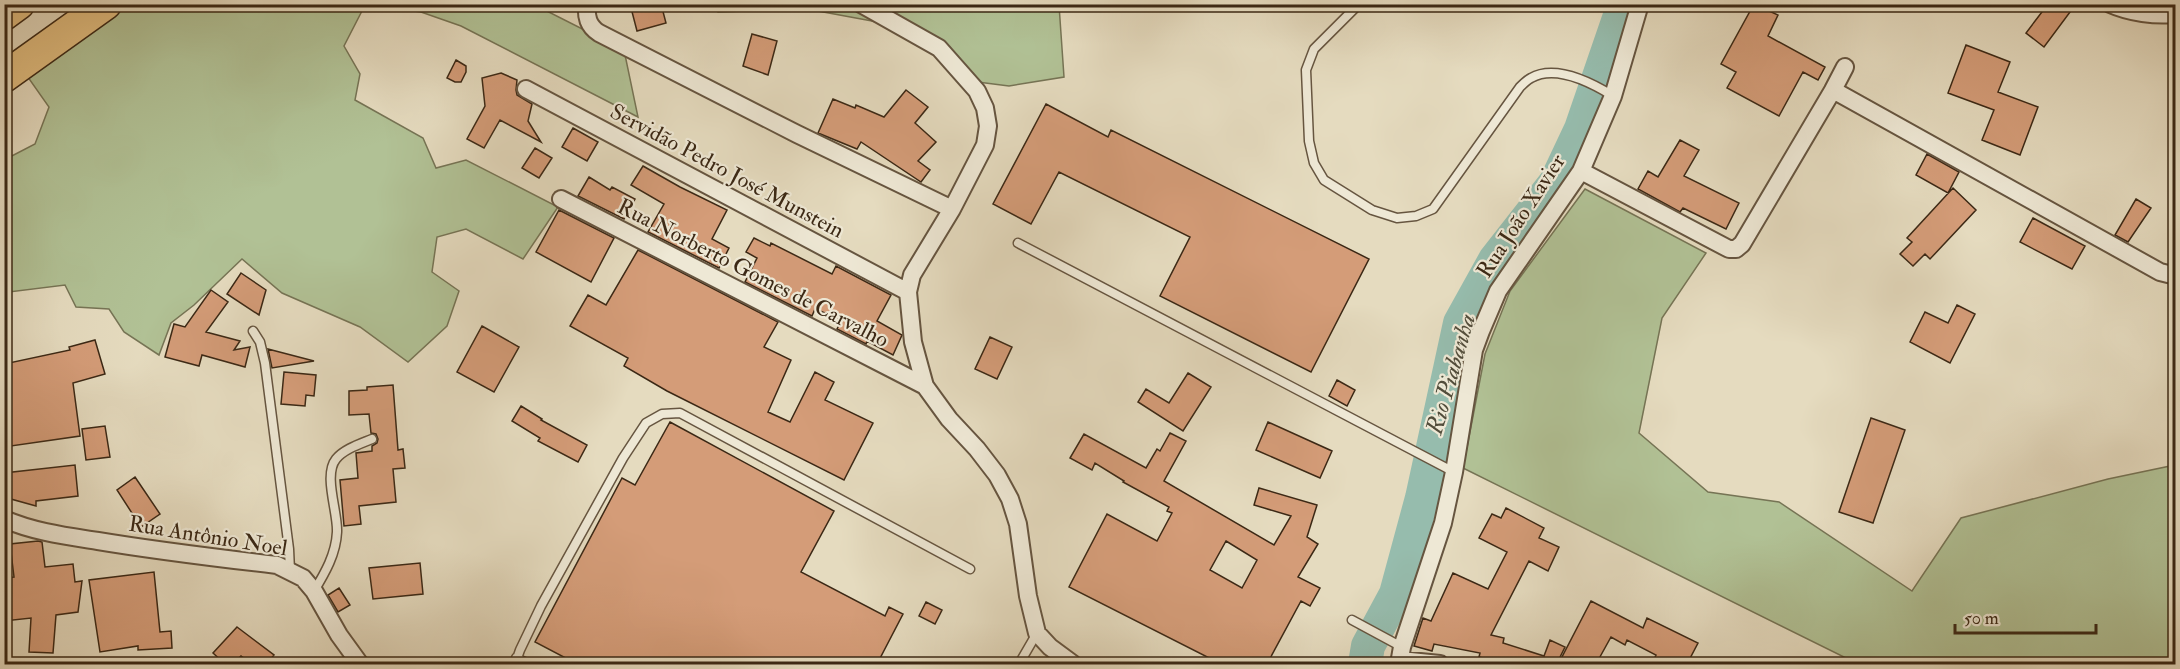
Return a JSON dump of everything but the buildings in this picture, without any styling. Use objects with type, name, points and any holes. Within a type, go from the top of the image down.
[{"type":"highway","points":[[4,15],[19,4]]},
{"type":"highway","points":[[4,76],[106,4]]},
{"type":"street","points":[[587,4],[588,21],[599,33],[797,134],[952,208]]},
{"type":"street","points":[[861,4],[939,48],[977,91],[981,99],[988,126],[985,146],[952,208],[912,275],[908,292],[913,342],[925,386],[949,419],[977,448],[997,475],[1010,499],[1018,524],[1032,615],[1037,633],[1050,647],[1073,664]]},
{"type":"street","name":"Rua João Xavier","points":[[1401,657],[1443,524],[1474,350],[1498,291],[1581,171],[1611,94],[1640,4]]},
{"type":"street","points":[[2110,4],[2143,12],[2175,14]]},
{"type":"street","points":[[1581,171],[1729,249],[1736,249],[1742,244],[1845,67]]},
{"type":"street","name":"Servidão Pedro José Munstein","points":[[526,89],[908,292]]},
{"type":"street","points":[[1833,90],[2160,272],[2175,276]]},
{"type":"street","name":"Rua Norberto Gomes de Carvalho","points":[[561,199],[925,386]]},
{"type":"street","name":"Rua Antônio Noel","points":[[4,519],[23,527],[49,533],[177,555],[277,565],[303,578],[314,591],[339,635],[360,664]]},
{"type":"street","points":[[1401,657],[1440,664]]},
{"type":"lane","points":[[1359,4],[1314,49],[1306,70],[1309,141],[1314,163],[1324,180],[1372,210],[1397,218],[1416,216],[1433,209],[1520,87],[1531,77],[1548,73],[1567,75],[1611,94]]},
{"type":"lane","points":[[1018,243],[1454,472]]},
{"type":"lane","points":[[253,331],[260,342],[265,363],[290,549],[290,571]]},
{"type":"lane","points":[[529,664],[515,661],[541,606],[623,458],[646,423],[662,414],[680,413],[970,569]]},
{"type":"lane","points":[[314,591],[333,554],[337,532],[331,477],[335,460],[347,450],[372,439]]},
{"type":"lane","points":[[1352,620],[1401,657]]},
{"type":"lane","points":[[1019,664],[1037,633]]},
{"type":"green space","points":[[128,5],[365,5],[344,46],[360,74],[355,100],[423,138],[436,168],[466,160],[558,207],[523,259],[466,229],[437,237],[432,272],[459,291],[447,326],[408,362],[360,327],[282,293],[242,259],[194,305],[171,323],[159,355],[124,332],[109,309],[76,307],[65,285],[9,292],[4,269],[4,160],[35,144],[49,107],[25,73]]},
{"type":"green space","points":[[373,5],[535,5],[624,50],[638,117],[461,26],[421,12]]},
{"type":"green space","points":[[716,5],[1059,5],[1064,77],[1009,86],[962,80],[917,33],[872,21],[807,9],[718,12]]},
{"type":"green space","points":[[1585,189],[1706,253],[1662,318],[1639,433],[1708,492],[1779,502],[1912,591],[1961,518],[2108,479],[2175,465],[2175,664],[1858,664],[1463,468],[1485,354],[1510,291]]},
{"type":"waterway","name":"Rio Piabanha","points":[[1365,664],[1368,646],[1396,594],[1422,498],[1460,323],[1495,260],[1556,182],[1581,129],[1624,4]]}]
